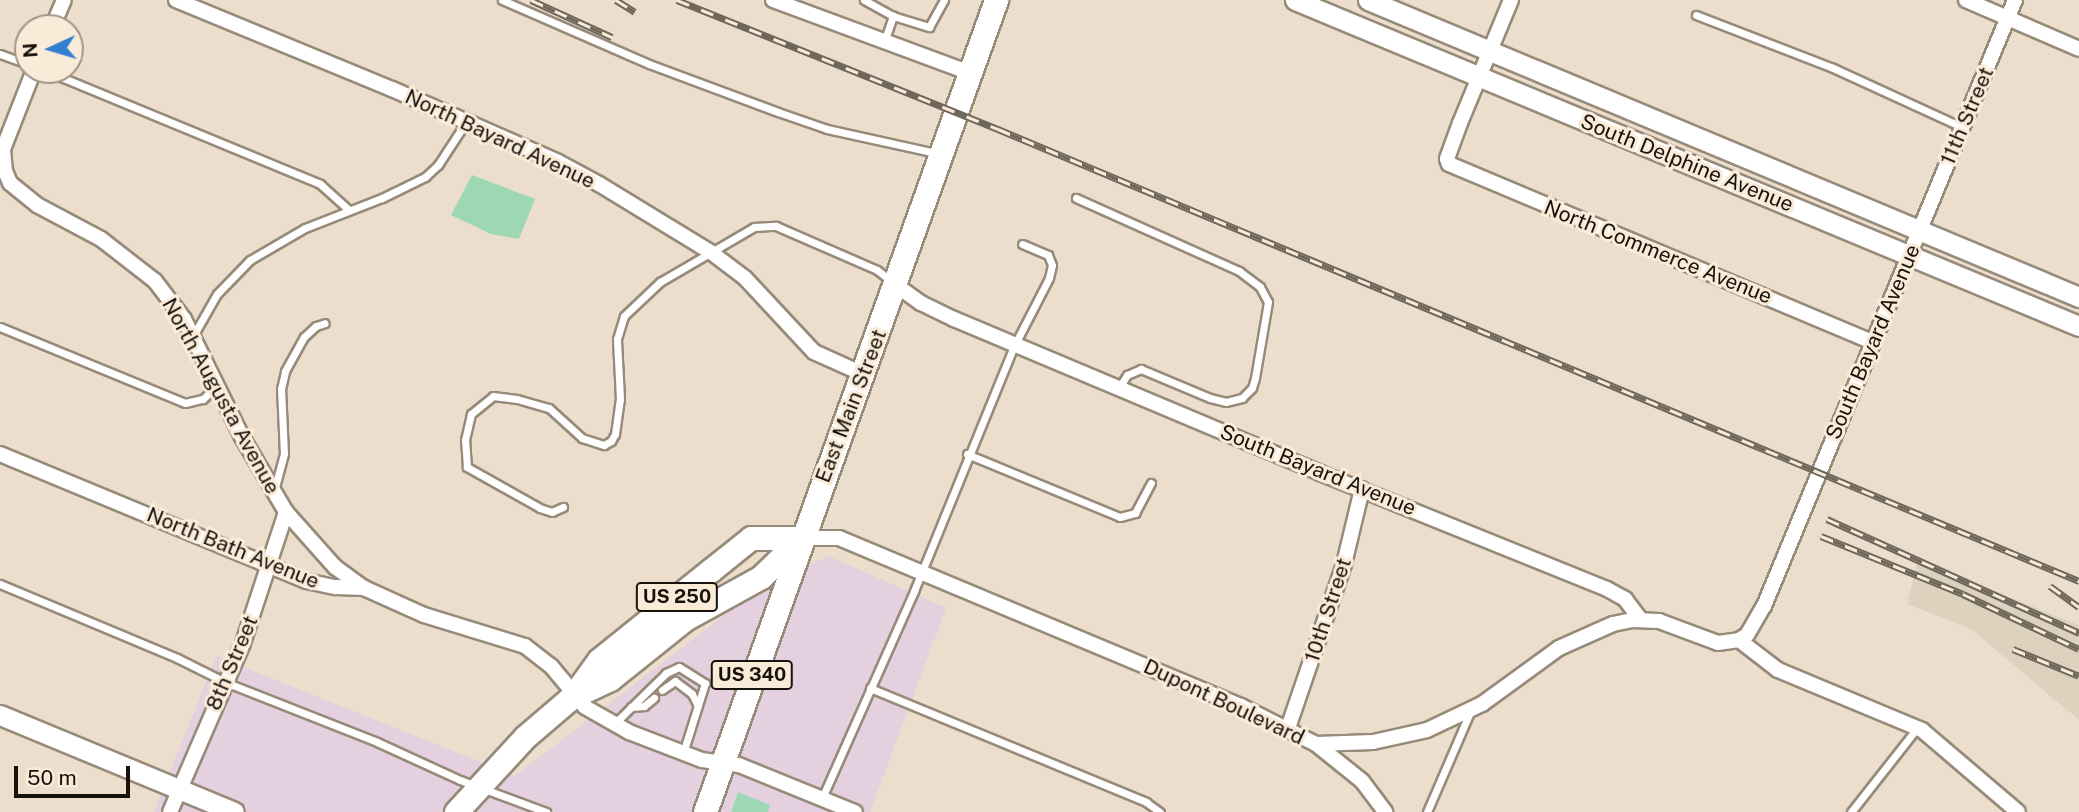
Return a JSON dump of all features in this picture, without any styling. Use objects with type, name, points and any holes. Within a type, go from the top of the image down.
[{"type":"main road","name":"South Delphine Avenue","points":[[1295,0],[2079,326]]},
{"type":"main road","name":"South Delphine Avenue","points":[[1368,0],[2079,297]]},
{"type":"main road","name":"East Main Street","points":[[705,812],[801,538],[896,285],[993,1]]},
{"type":"main road","name":"US 250","points":[[456,812],[477,786],[525,737],[573,696],[599,660],[751,538],[801,538]]},
{"type":"main road","name":"US 250","points":[[573,696],[610,679],[685,619],[761,577],[801,538]]},
{"type":"main road","points":[[0,715],[234,812]]},
{"type":"street","name":"North Bayard Avenue","points":[[176,0],[558,162],[712,253],[744,278],[814,352],[863,374]]},
{"type":"street","points":[[773,0],[970,73]]},
{"type":"street","points":[[1479,77],[1511,0]]},
{"type":"street","points":[[1966,0],[2079,49]]},
{"type":"street","name":"11th Street","points":[[1919,232],[2015,0]]},
{"type":"street","name":"North Commerce Avenue","points":[[1479,77],[1447,159],[1453,167],[1872,342]]},
{"type":"street","points":[[2,171],[3,149],[29,84]]},
{"type":"street","name":"North Augusta Avenue","points":[[2,171],[17,191],[101,239],[140,267],[172,301],[286,512],[335,566],[364,588]]},
{"type":"street","name":"South Bayard Avenue","points":[[1739,640],[1747,635],[1764,606],[1919,232]]},
{"type":"street","name":"South Bayard Avenue","points":[[896,285],[921,303],[1015,344],[1607,589],[1625,599],[1641,620]]},
{"type":"street","name":"North Bath Avenue","points":[[0,454],[271,567],[335,587],[364,588],[424,615],[525,646],[551,666],[573,696],[614,724],[683,753],[739,765],[855,812]]},
{"type":"street","name":"10th Street","points":[[1288,728],[1344,564],[1362,489]]},
{"type":"street","name":"8th Street","points":[[170,812],[271,567],[286,512]]},
{"type":"street","name":"Dupont Boulevard","points":[[801,538],[839,538],[1288,728],[1316,744],[1401,737],[1427,730],[1471,710],[1559,648],[1613,624],[1641,620]]},
{"type":"street","points":[[1641,620],[1673,625],[1718,643],[1739,640],[1778,670],[1917,728],[2018,812]]},
{"type":"street","points":[[1316,744],[1362,781],[1385,812]]},
{"type":"lane","points":[[502,0],[649,64],[790,117],[827,129],[942,154]]},
{"type":"lane","points":[[864,0],[893,16],[929,27],[944,0]]},
{"type":"lane","points":[[1696,15],[1833,68],[1962,127]]},
{"type":"lane","points":[[884,42],[893,16]]},
{"type":"lane","points":[[78,84],[320,184],[349,210]]},
{"type":"lane","points":[[192,336],[217,294],[250,260],[305,228],[425,177],[438,165],[466,122]]},
{"type":"lane","points":[[1076,198],[1239,271],[1260,287],[1268,302],[1252,388],[1241,398],[1226,402],[1210,398],[1141,369],[1127,375],[1119,388]]},
{"type":"lane","points":[[563,508],[552,512],[540,508],[467,467],[465,440],[471,414],[493,396],[550,408],[582,438],[604,444],[611,441],[620,399],[617,339],[624,316],[660,282],[754,227],[776,226],[877,270],[896,285]]},
{"type":"lane","points":[[822,798],[920,572],[967,454],[1015,344],[1052,270],[1051,260],[1044,251],[1022,244]]},
{"type":"lane","points":[[274,492],[284,454],[281,400],[285,371],[304,337],[316,326],[326,323]]},
{"type":"lane","points":[[0,327],[185,403],[203,399],[217,385]]},
{"type":"lane","points":[[967,454],[1120,517],[1135,513],[1151,483]]},
{"type":"lane","points":[[0,584],[177,658],[225,682],[547,812]]},
{"type":"lane","points":[[614,724],[666,673],[679,667],[705,683],[683,753]]},
{"type":"lane","points":[[662,690],[675,681],[692,694],[698,706]]},
{"type":"lane","points":[[870,688],[1146,802],[1160,812]]},
{"type":"lane","points":[[631,707],[644,706],[654,698]]},
{"type":"lane","points":[[1427,812],[1471,710]]},
{"type":"lane","points":[[1852,812],[1917,728]]},
{"type":"shaded area","points":[[828,556],[946,608],[870,812],[154,812],[216,656],[515,776],[744,600]]},
{"type":"shaded area","points":[[1918,561],[2079,625],[2079,720],[1971,629],[1907,604]]},
{"type":"green space","points":[[472,175],[535,199],[519,239],[491,234],[451,215]]},
{"type":"green space","points":[[738,792],[770,805],[768,812],[731,812]]},
{"type":"railway","points":[[531,0],[612,37]]},
{"type":"railway","points":[[616,0],[635,12]]},
{"type":"railway","points":[[677,0],[998,129],[2079,581]]},
{"type":"railway","points":[[1827,519],[2079,633]]},
{"type":"railway","points":[[1821,536],[1963,594],[2079,649]]},
{"type":"railway","points":[[2050,586],[2079,607]]},
{"type":"railway","points":[[2013,649],[2079,676]]}]
